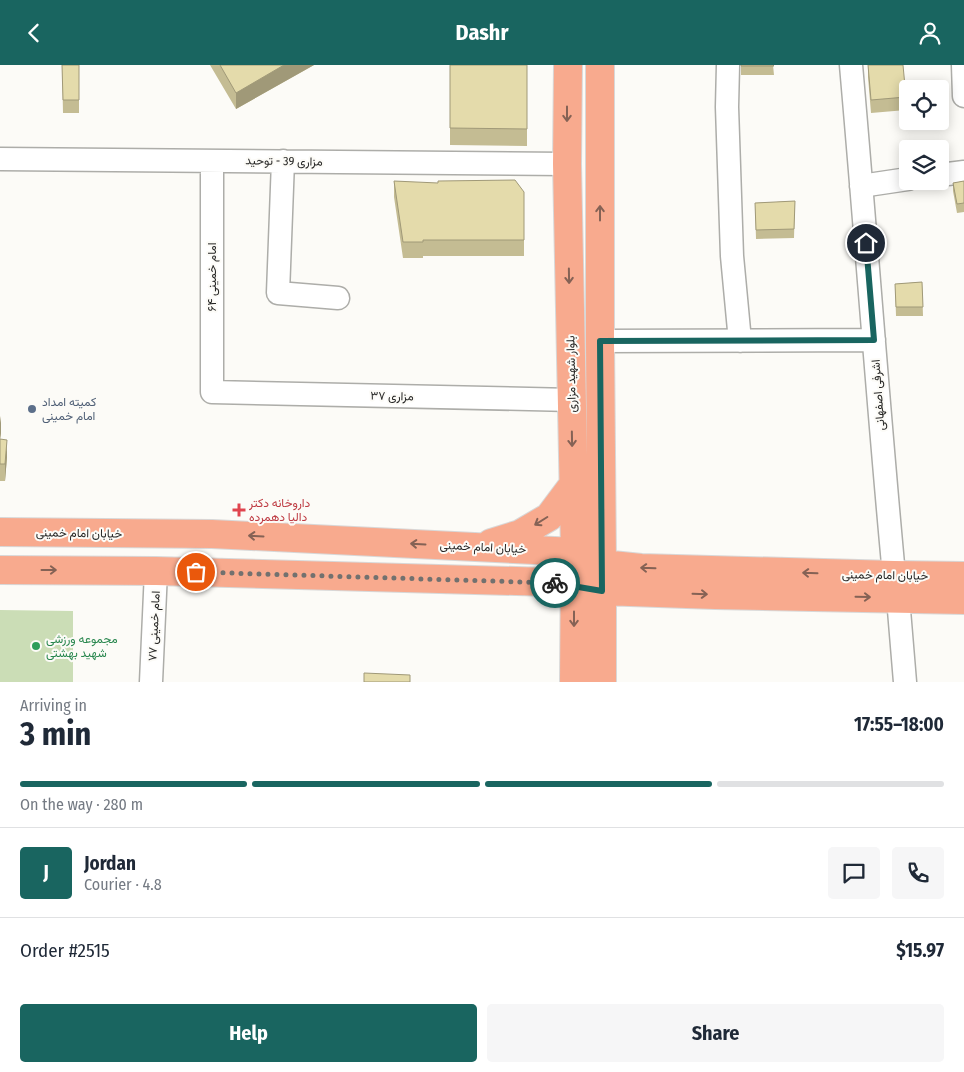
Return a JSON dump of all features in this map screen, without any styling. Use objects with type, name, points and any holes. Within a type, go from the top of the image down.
[{"type":"main road","name":"بلوار شهید مزاری","points":[[568,65],[567,164],[575,552],[574,682]]},
{"type":"main road","points":[[600,65],[602,682]]},
{"type":"main road","points":[[478,547],[520,534],[549,517],[573,485]]},
{"type":"main road","name":"خیابان امام خمینی","points":[[0,532],[212,534],[575,552],[602,564],[896,587],[964,599]]},
{"type":"main road","name":"خیابان امام خمینی","points":[[0,570],[156,571],[549,582],[602,591],[725,595],[896,587],[964,576]]},
{"type":"street","points":[[728,65],[727,107],[732,256],[740,341]]},
{"type":"street","name":"اشرفی اصفهانی","points":[[850,65],[880,423],[906,682]]},
{"type":"street","points":[[963,65],[964,96]]},
{"type":"street","name":"مزاری 39 - توحید","points":[[0,159],[567,164]]},
{"type":"street","name":"امام خمینی ۶۴","points":[[212,161],[212,393]]},
{"type":"street","points":[[284,161],[278,293],[338,298]]},
{"type":"street","points":[[949,174],[964,172]]},
{"type":"street","points":[[861,185],[899,180]]},
{"type":"street","points":[[600,341],[874,340]]},
{"type":"street","name":"مزاری ۳۷","points":[[212,393],[572,400]]},
{"type":"street","name":"امام خمینی ۷۷","points":[[151,682],[156,571]]},
{"type":"green space","name":"مجموعه ورزشی شهید بهشتی","points":[[0,610],[73,611],[73,682],[0,682]]},
{"type":"building","points":[[62,65],[79,65],[79,100],[63,100]]},
{"type":"building","points":[[220,65],[284,65],[236,93]]},
{"type":"building","points":[[450,65],[527,65],[527,129],[450,128]]},
{"type":"building","points":[[773,65],[774,66],[741,66]]},
{"type":"building","points":[[868,65],[903,65],[904,80],[899,80],[899,98],[871,100]]},
{"type":"building","points":[[515,180],[524,192],[524,240],[423,240],[423,242],[403,242],[394,181],[438,183],[438,181]]},
{"type":"building","points":[[964,181],[964,203],[957,204],[953,183]]},
{"type":"building","points":[[795,201],[794,229],[756,230],[755,203]]},
{"type":"building","points":[[922,282],[923,307],[896,307],[895,284]]},
{"type":"building","points":[[0,439],[7,440],[5,464],[0,464]]},
{"type":"building","points":[[364,673],[410,675],[410,682],[364,682]]},
{"type":"way so far","points":[[196,572],[555,583]]},
{"type":"place","name":"کمیته امداد امام خمینی","points":[[32,409]]},
{"type":"place","name":"داروخانه دکتر دالیا دهمرده","points":[[239,510]]},
{"type":"place","name":"مجموعه ورزشی شهید بهشتی","points":[[36,646]]},
{"type":"route","points":[[555,583],[602,591],[600,341],[874,340],[866,243]]}]
